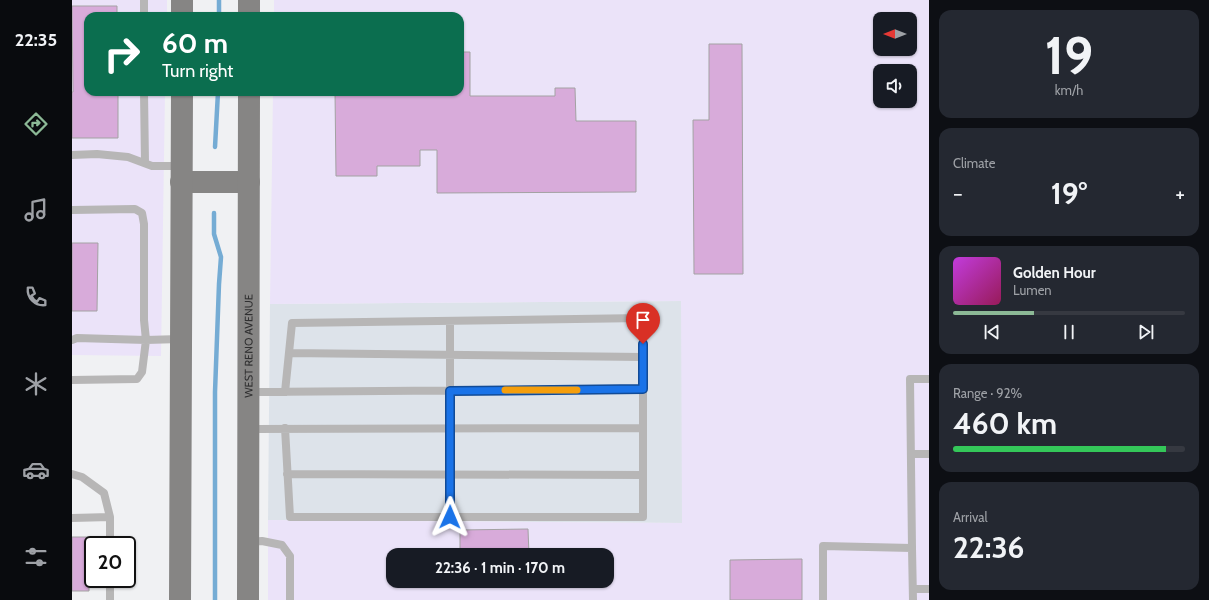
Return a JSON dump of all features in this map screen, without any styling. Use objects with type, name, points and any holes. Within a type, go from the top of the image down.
[{"type":"main road","points":[[182,0],[182,12]]},
{"type":"main road","points":[[249,0],[249,12]]},
{"type":"main road","points":[[180,600],[182,96]]},
{"type":"main road","name":"WEST RENO AVENUE","points":[[248,600],[249,96]]},
{"type":"main road","points":[[181,174],[249,182]]},
{"type":"lane","points":[[144,0],[144,12]]},
{"type":"lane","points":[[144,96],[145,163]]},
{"type":"lane","points":[[72,155],[105,154],[128,157],[152,166],[181,174]]},
{"type":"lane","points":[[72,210],[134,209],[142,213],[144,224],[144,320],[146,340],[142,372],[137,379],[72,380]]},
{"type":"lane","points":[[285,392],[292,323],[643,318],[643,517],[290,517],[285,428]]},
{"type":"lane","points":[[450,321],[450,517]]},
{"type":"lane","points":[[72,340],[77,338],[146,340],[181,339]]},
{"type":"lane","points":[[289,353],[643,357]]},
{"type":"lane","points":[[913,600],[910,379],[929,380]]},
{"type":"lane","points":[[248,392],[643,389]]},
{"type":"lane","points":[[248,429],[643,428]]},
{"type":"lane","points":[[911,454],[929,454]]},
{"type":"lane","points":[[72,474],[82,477],[104,493],[110,517],[110,536]]},
{"type":"lane","points":[[287,474],[643,475]]},
{"type":"lane","points":[[72,518],[110,517]]},
{"type":"lane","points":[[248,542],[262,542],[282,545],[290,556],[290,600]]},
{"type":"lane","points":[[823,600],[823,546],[912,548]]},
{"type":"lane","points":[[110,588],[110,600]]},
{"type":"lane","points":[[913,589],[929,589]]},
{"type":"shaded area","points":[[72,0],[167,0],[167,12],[84,12],[84,96],[165,96],[161,356],[72,355]]},
{"type":"shaded area","points":[[274,0],[929,0],[929,600],[268,600],[268,520],[682,523],[681,301],[270,304],[273,96],[464,96],[464,12],[274,12]]},
{"type":"shaded area","points":[[682,301],[685,523],[268,520],[270,304]]},
{"type":"building","points":[[72,6],[117,6],[117,12],[84,12],[84,96],[118,96],[118,138],[72,138]]},
{"type":"building","points":[[709,44],[742,44],[743,274],[694,274],[693,120],[709,120]]},
{"type":"building","points":[[464,52],[470,52],[470,96],[555,96],[555,88],[575,88],[576,121],[636,121],[636,192],[437,193],[437,150],[420,150],[420,166],[377,166],[377,176],[336,176],[335,96],[464,96]]},
{"type":"building","points":[[72,243],[98,243],[97,311],[72,311]]},
{"type":"building","points":[[528,529],[529,548],[460,548],[460,530]]},
{"type":"building","points":[[72,537],[84,537],[84,588],[89,588],[89,591],[72,591]]},
{"type":"building","points":[[802,559],[802,600],[730,600],[730,560]]},
{"type":"waterway","points":[[219,0],[219,12]]},
{"type":"waterway","points":[[215,147],[218,96]]},
{"type":"waterway","points":[[214,213],[214,234],[221,257],[215,392],[215,600]]},
{"type":"slow traffic","points":[[505,390],[577,390]]},
{"type":"route","points":[[450,517],[450,391],[643,389],[643,344]]}]
